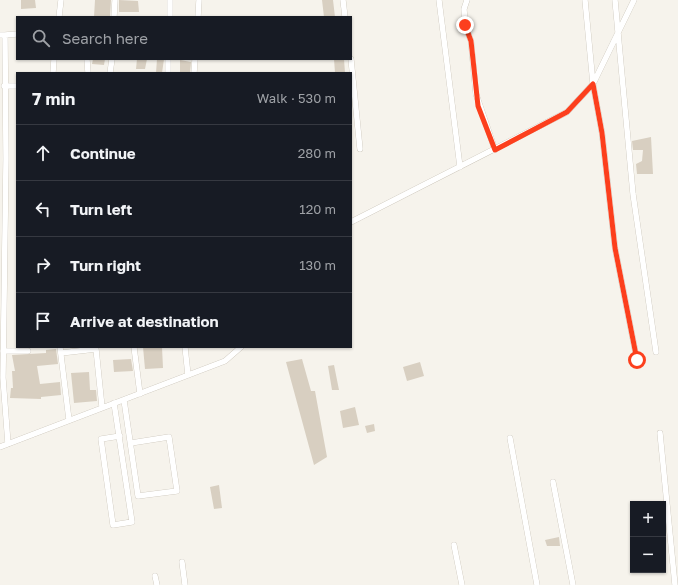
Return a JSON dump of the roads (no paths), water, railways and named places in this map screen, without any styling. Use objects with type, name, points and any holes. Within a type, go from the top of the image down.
[{"type":"street","points":[[59,16],[61,0]]},
{"type":"street","points":[[114,16],[115,0]]},
{"type":"street","points":[[170,0],[170,16]]},
{"type":"street","points":[[198,16],[200,0]]},
{"type":"street","points":[[343,0],[345,16]]},
{"type":"street","points":[[439,0],[460,167]]},
{"type":"street","points":[[467,0],[464,9],[465,25],[471,41],[478,106],[495,150]]},
{"type":"street","points":[[586,0],[593,84],[602,133],[615,248],[637,360]]},
{"type":"street","points":[[615,0],[633,194],[656,352]]},
{"type":"street","points":[[352,221],[567,112],[593,84],[634,0]]},
{"type":"street","points":[[8,444],[2,378],[6,159],[2,35],[16,34]]},
{"type":"street","points":[[53,72],[54,60]]},
{"type":"street","points":[[87,60],[88,72]]},
{"type":"street","points":[[110,72],[112,60]]},
{"type":"street","points":[[168,60],[168,72]]},
{"type":"street","points":[[194,72],[195,60]]},
{"type":"street","points":[[351,60],[360,149]]},
{"type":"street","points":[[4,86],[16,86]]},
{"type":"street","points":[[69,420],[61,350],[96,348],[102,407]]},
{"type":"street","points":[[134,348],[140,394]]},
{"type":"street","points":[[185,348],[188,375]]},
{"type":"street","points":[[0,447],[225,361],[240,348]]},
{"type":"street","points":[[3,351],[28,351]]},
{"type":"street","points":[[124,400],[138,496],[177,491],[169,437],[131,443]]},
{"type":"street","points":[[114,403],[120,436],[132,522],[113,525],[101,439],[120,436]]},
{"type":"street","points":[[660,434],[675,585]]},
{"type":"street","points":[[510,438],[537,585]]},
{"type":"street","points":[[553,482],[573,585]]},
{"type":"street","points":[[454,545],[462,585]]},
{"type":"street","points":[[182,562],[185,585]]},
{"type":"street","points":[[155,576],[157,585]]}]
